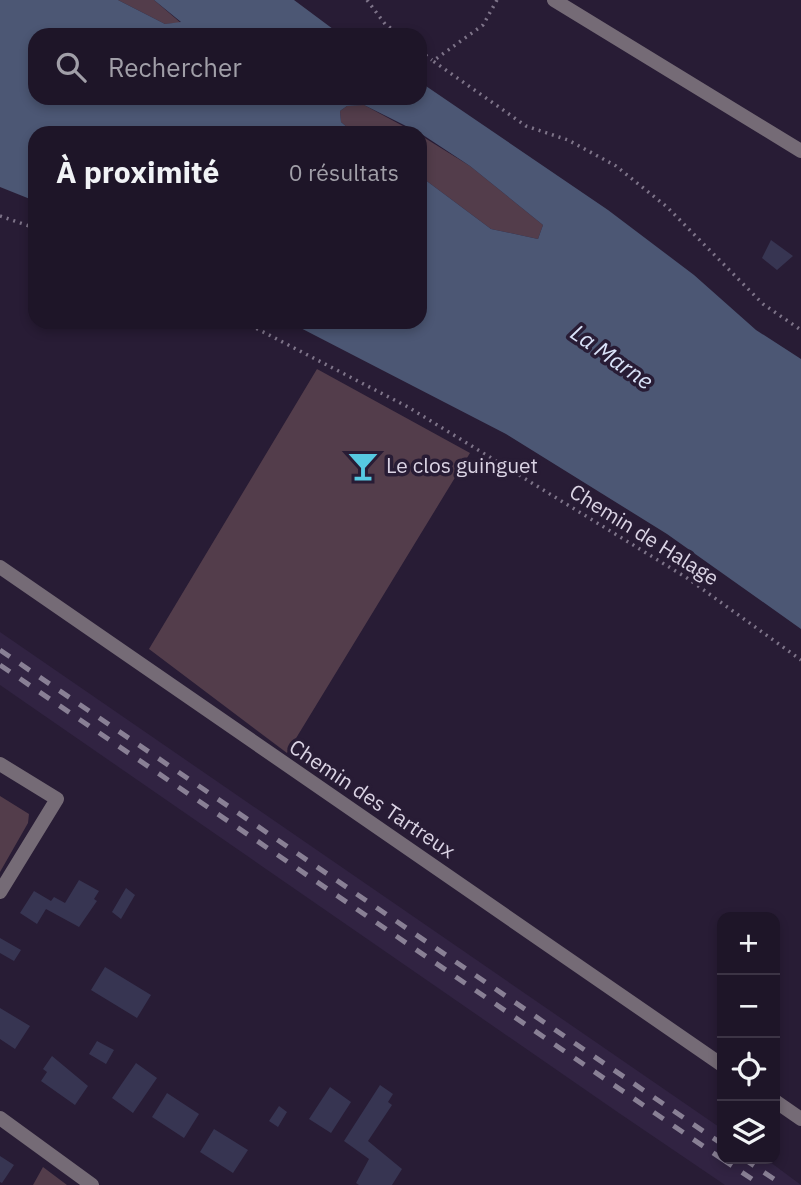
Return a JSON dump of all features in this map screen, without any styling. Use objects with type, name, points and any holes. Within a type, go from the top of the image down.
[{"type":"street","points":[[554,0],[801,151]]},
{"type":"street","name":"Chemin des Tartreux","points":[[0,567],[717,1062]]},
{"type":"street","points":[[0,764],[57,799],[0,892]]},
{"type":"street","points":[[780,1104],[801,1119]]},
{"type":"street","points":[[0,1118],[92,1185]]},
{"type":"path","points":[[367,0],[390,28]]},
{"type":"path","points":[[433,61],[482,25],[497,0]]},
{"type":"path","points":[[427,56],[526,126],[568,140],[617,166],[667,207],[763,304],[801,330]]},
{"type":"path","points":[[0,216],[28,226]]},
{"type":"path","name":"Chemin de Halage","points":[[258,329],[408,407],[687,578],[801,660]]},
{"type":"shaded area","points":[[118,0],[154,0],[181,23],[165,24]]},
{"type":"shaded area","points":[[364,105],[403,126],[346,126],[341,122],[340,111],[347,106]]},
{"type":"shaded area","points":[[427,139],[470,166],[543,225],[538,239],[491,229],[427,181]]},
{"type":"shaded area","points":[[317,369],[470,453],[287,753],[149,649]]},
{"type":"shaded area","points":[[0,632],[717,1126],[717,1164],[773,1164],[801,1185],[725,1185],[0,685]]},
{"type":"shaded area","points":[[0,796],[29,814],[28,823],[0,872]]},
{"type":"shaded area","points":[[43,1167],[67,1185],[33,1185]]},
{"type":"water","points":[[0,0],[118,0],[165,24],[181,22],[154,0],[294,0],[332,28],[28,28],[28,105],[364,105],[347,106],[340,111],[341,122],[346,126],[28,126],[28,198],[0,187]]},
{"type":"water","name":"La Marne","points":[[427,87],[608,210],[694,275],[756,330],[801,359],[801,629],[667,534],[506,434],[303,329],[427,329],[427,181],[491,229],[538,239],[543,225],[470,166],[427,138],[427,126],[406,126],[364,105],[427,105]]},
{"type":"building","points":[[771,240],[793,256],[777,270],[762,258]]},
{"type":"building","points":[[79,880],[99,891],[94,899],[97,901],[79,927],[46,909],[37,924],[20,913],[34,891],[51,901],[54,897],[65,903]]},
{"type":"building","points":[[126,888],[135,895],[121,919],[112,912]]},
{"type":"building","points":[[0,938],[21,950],[14,961],[0,953]]},
{"type":"building","points":[[105,967],[151,995],[137,1018],[91,990]]},
{"type":"building","points":[[0,1008],[30,1026],[15,1049],[0,1039]]},
{"type":"building","points":[[97,1041],[114,1050],[106,1064],[89,1054]]},
{"type":"building","points":[[52,1056],[88,1086],[75,1105],[41,1081],[47,1072],[43,1069]]},
{"type":"building","points":[[136,1063],[157,1078],[133,1113],[112,1098]]},
{"type":"building","points":[[380,1085],[393,1094],[388,1102],[392,1105],[368,1141],[402,1169],[392,1185],[359,1185],[356,1183],[369,1159],[344,1141]]},
{"type":"building","points":[[330,1087],[351,1102],[331,1133],[309,1119]]},
{"type":"building","points":[[167,1093],[199,1114],[184,1138],[152,1117]]},
{"type":"building","points":[[279,1106],[287,1112],[278,1127],[269,1121]]},
{"type":"building","points":[[214,1129],[248,1150],[233,1173],[200,1152]]},
{"type":"building","points":[[0,1156],[14,1165],[2,1183],[0,1182]]},
{"type":"railway","points":[[0,650],[717,1141]]},
{"type":"railway","points":[[0,665],[717,1156]]},
{"type":"railway","points":[[730,1164],[761,1185]]},
{"type":"railway","points":[[752,1164],[783,1185]]},
{"type":"place","name":"Le clos guinguet","points":[[363,466]]}]
